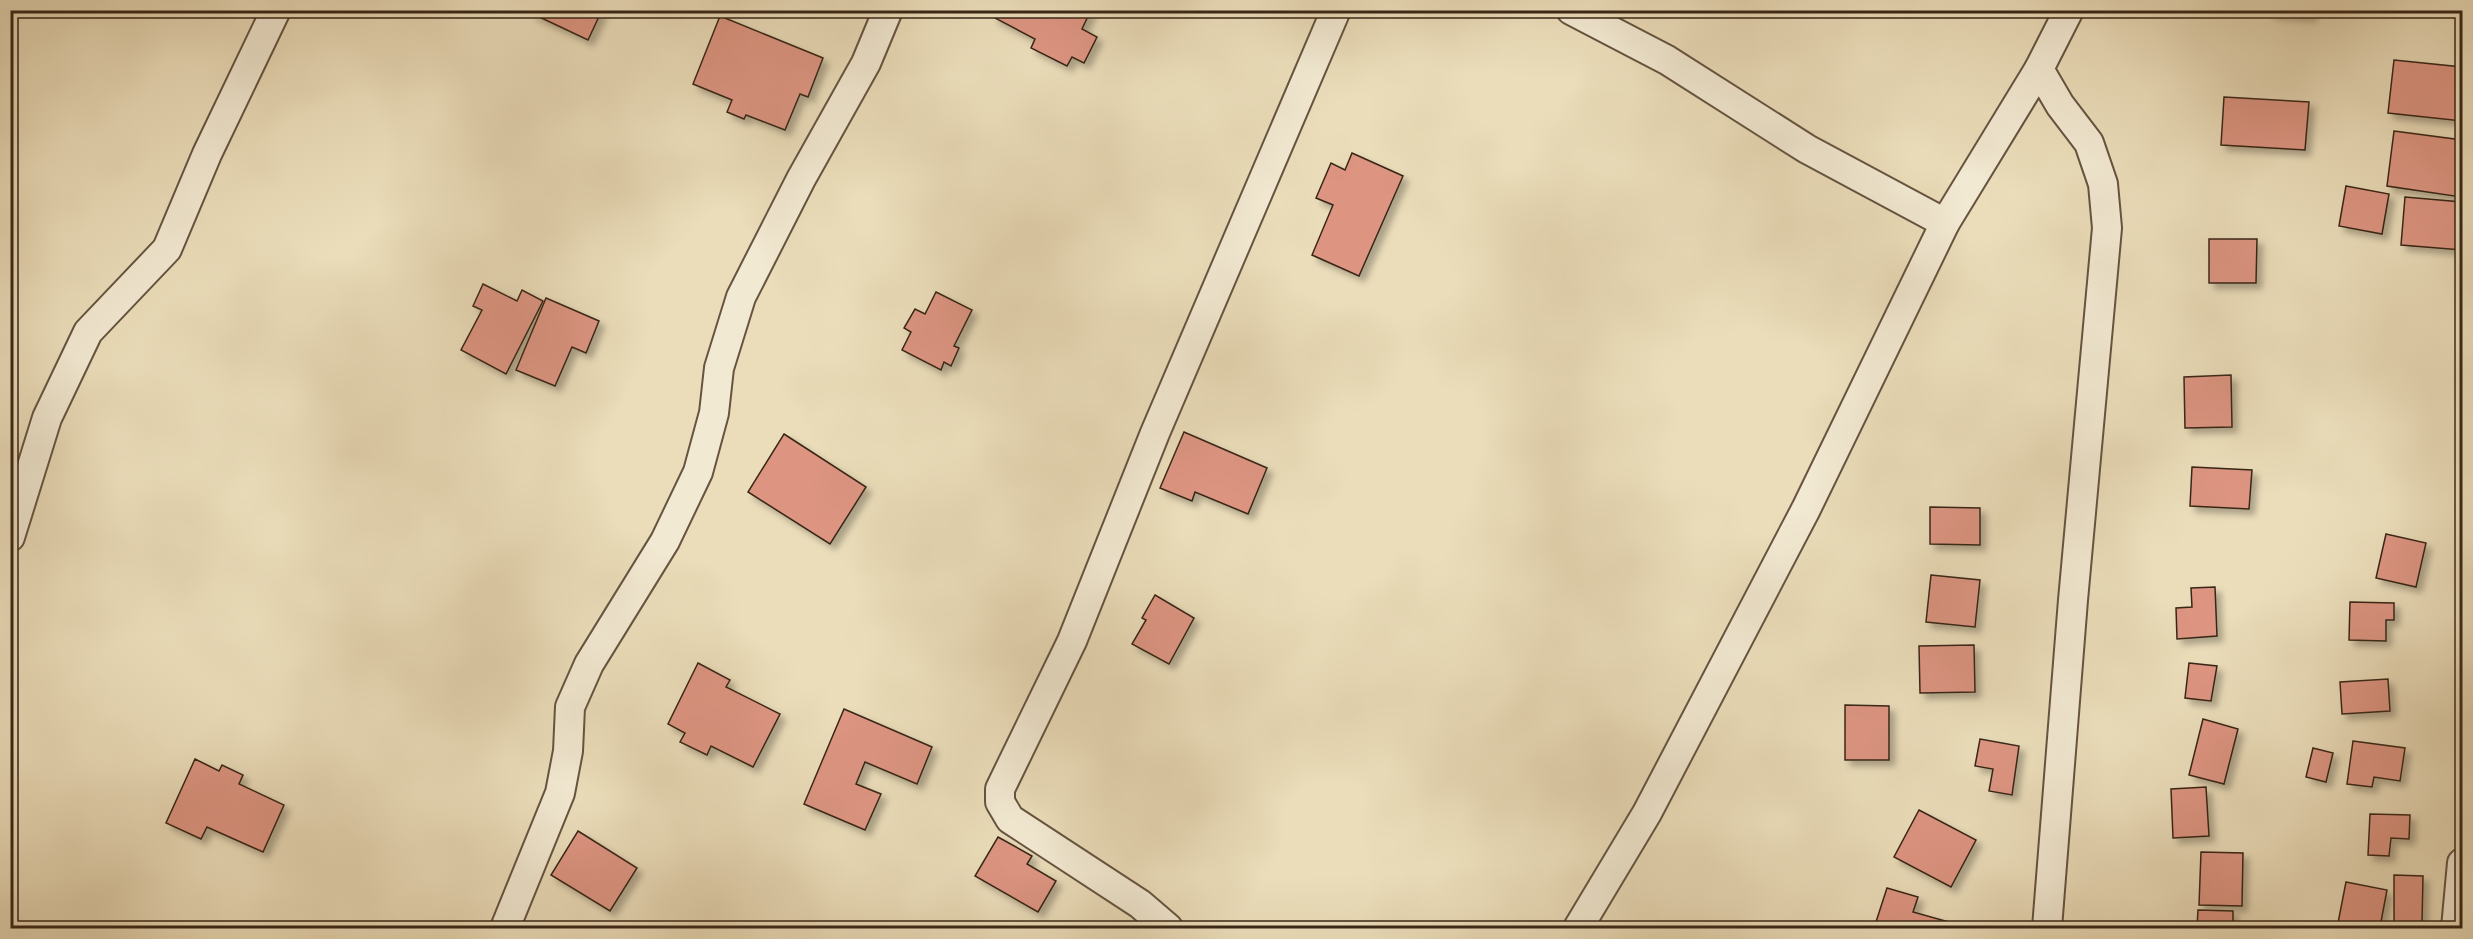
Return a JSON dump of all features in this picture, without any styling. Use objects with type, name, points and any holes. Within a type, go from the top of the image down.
[{"type":"street","points":[[10,537],[47,418],[88,332],[166,249],[207,154],[276,10]]},
{"type":"street","points":[[505,928],[560,794],[568,751],[570,707],[589,664],[665,542],[698,471],[714,413],[719,368],[741,297],[801,179],[866,63],[888,10]]},
{"type":"street","points":[[1168,928],[1140,904],[1048,846],[1010,819],[1000,802],[1000,789],[1072,641],[1155,433],[1336,10]]},
{"type":"street","points":[[1571,10],[1668,60],[1807,148],[1945,223]]},
{"type":"street","points":[[1578,928],[1647,813],[1806,509],[1945,223],[2039,69],[2069,10]]},
{"type":"street","points":[[2039,69],[2060,105],[2089,143],[2103,184],[2107,228],[2072,612],[2047,928]]},
{"type":"street","points":[[2456,928],[2463,863]]},
{"type":"building","points":[[532,10],[602,10],[588,40],[531,13]]},
{"type":"building","points":[[996,10],[1091,10],[1082,29],[1097,37],[1084,63],[1072,57],[1067,66],[1031,48],[1035,39],[993,17]]},
{"type":"building","points":[[2269,10],[2311,10],[2311,16],[2268,13]]},
{"type":"building","points":[[720,16],[823,58],[808,97],[800,94],[785,130],[746,115],[744,119],[727,112],[732,100],[693,84]]},
{"type":"building","points":[[2394,60],[2462,67],[2462,121],[2388,113]]},
{"type":"building","points":[[2224,97],[2309,102],[2305,150],[2221,145]]},
{"type":"building","points":[[2394,131],[2462,140],[2461,197],[2387,186]]},
{"type":"building","points":[[1352,153],[1403,176],[1359,276],[1312,255],[1333,205],[1316,198],[1331,163],[1345,170]]},
{"type":"building","points":[[2346,186],[2389,194],[2382,234],[2339,226]]},
{"type":"building","points":[[2405,197],[2462,202],[2462,250],[2401,245]]},
{"type":"building","points":[[2209,239],[2257,239],[2256,283],[2209,283]]},
{"type":"building","points":[[483,284],[517,301],[522,290],[543,301],[506,374],[461,350],[482,310],[473,306]]},
{"type":"building","points":[[936,292],[972,310],[954,346],[959,348],[951,366],[944,362],[941,370],[902,350],[911,332],[904,328],[915,309],[925,314]]},
{"type":"building","points":[[546,298],[599,321],[586,353],[572,347],[555,386],[516,370]]},
{"type":"building","points":[[2231,375],[2232,427],[2185,428],[2184,377]]},
{"type":"building","points":[[1184,432],[1267,468],[1248,514],[1195,492],[1192,501],[1160,488]]},
{"type":"building","points":[[784,434],[866,487],[830,544],[748,492]]},
{"type":"building","points":[[2192,467],[2252,470],[2249,509],[2190,506]]},
{"type":"building","points":[[1930,507],[1980,508],[1980,545],[1930,544]]},
{"type":"building","points":[[2386,534],[2426,543],[2416,587],[2376,578]]},
{"type":"building","points":[[1931,575],[1980,580],[1975,627],[1926,622]]},
{"type":"building","points":[[2215,587],[2217,636],[2177,639],[2176,608],[2192,607],[2191,588]]},
{"type":"building","points":[[1155,595],[1194,618],[1169,664],[1132,644],[1146,620],[1142,618]]},
{"type":"building","points":[[2350,602],[2394,603],[2394,620],[2386,620],[2386,641],[2349,640]]},
{"type":"building","points":[[1974,645],[1975,692],[1920,693],[1919,646]]},
{"type":"building","points":[[698,663],[730,680],[726,687],[780,714],[753,767],[711,746],[707,755],[680,742],[685,733],[668,724]]},
{"type":"building","points":[[2189,663],[2217,666],[2211,701],[2185,698]]},
{"type":"building","points":[[2388,679],[2390,711],[2342,714],[2340,682]]},
{"type":"building","points":[[1845,705],[1889,706],[1889,760],[1845,760]]},
{"type":"building","points":[[844,709],[932,747],[917,784],[865,762],[856,784],[881,794],[865,830],[804,804]]},
{"type":"building","points":[[2203,719],[2238,729],[2224,784],[2189,775]]},
{"type":"building","points":[[1980,739],[2019,746],[2012,795],[1989,791],[1993,769],[1975,766]]},
{"type":"building","points":[[2353,741],[2405,748],[2400,781],[2374,777],[2372,787],[2347,784]]},
{"type":"building","points":[[2313,748],[2333,753],[2326,782],[2306,777]]},
{"type":"building","points":[[195,759],[219,771],[222,765],[243,775],[239,784],[284,805],[263,852],[207,827],[201,839],[166,823]]},
{"type":"building","points":[[2206,787],[2209,836],[2173,838],[2171,789]]},
{"type":"building","points":[[1919,810],[1976,840],[1951,887],[1894,857]]},
{"type":"building","points":[[2370,814],[2410,815],[2409,839],[2391,838],[2389,856],[2368,855]]},
{"type":"building","points":[[578,831],[637,868],[610,911],[551,875]]},
{"type":"building","points":[[998,837],[1032,856],[1027,864],[1056,881],[1038,912],[975,876]]},
{"type":"building","points":[[2201,852],[2243,853],[2242,906],[2199,905]]},
{"type":"building","points":[[2394,875],[2423,876],[2422,922],[2394,922]]},
{"type":"building","points":[[2346,882],[2387,890],[2380,927],[2361,923],[2361,928],[2337,928]]},
{"type":"building","points":[[1887,888],[1918,897],[1913,912],[1949,922],[1947,928],[1874,928]]},
{"type":"building","points":[[2198,910],[2233,911],[2233,925],[2250,926],[2250,928],[2197,928]]}]
